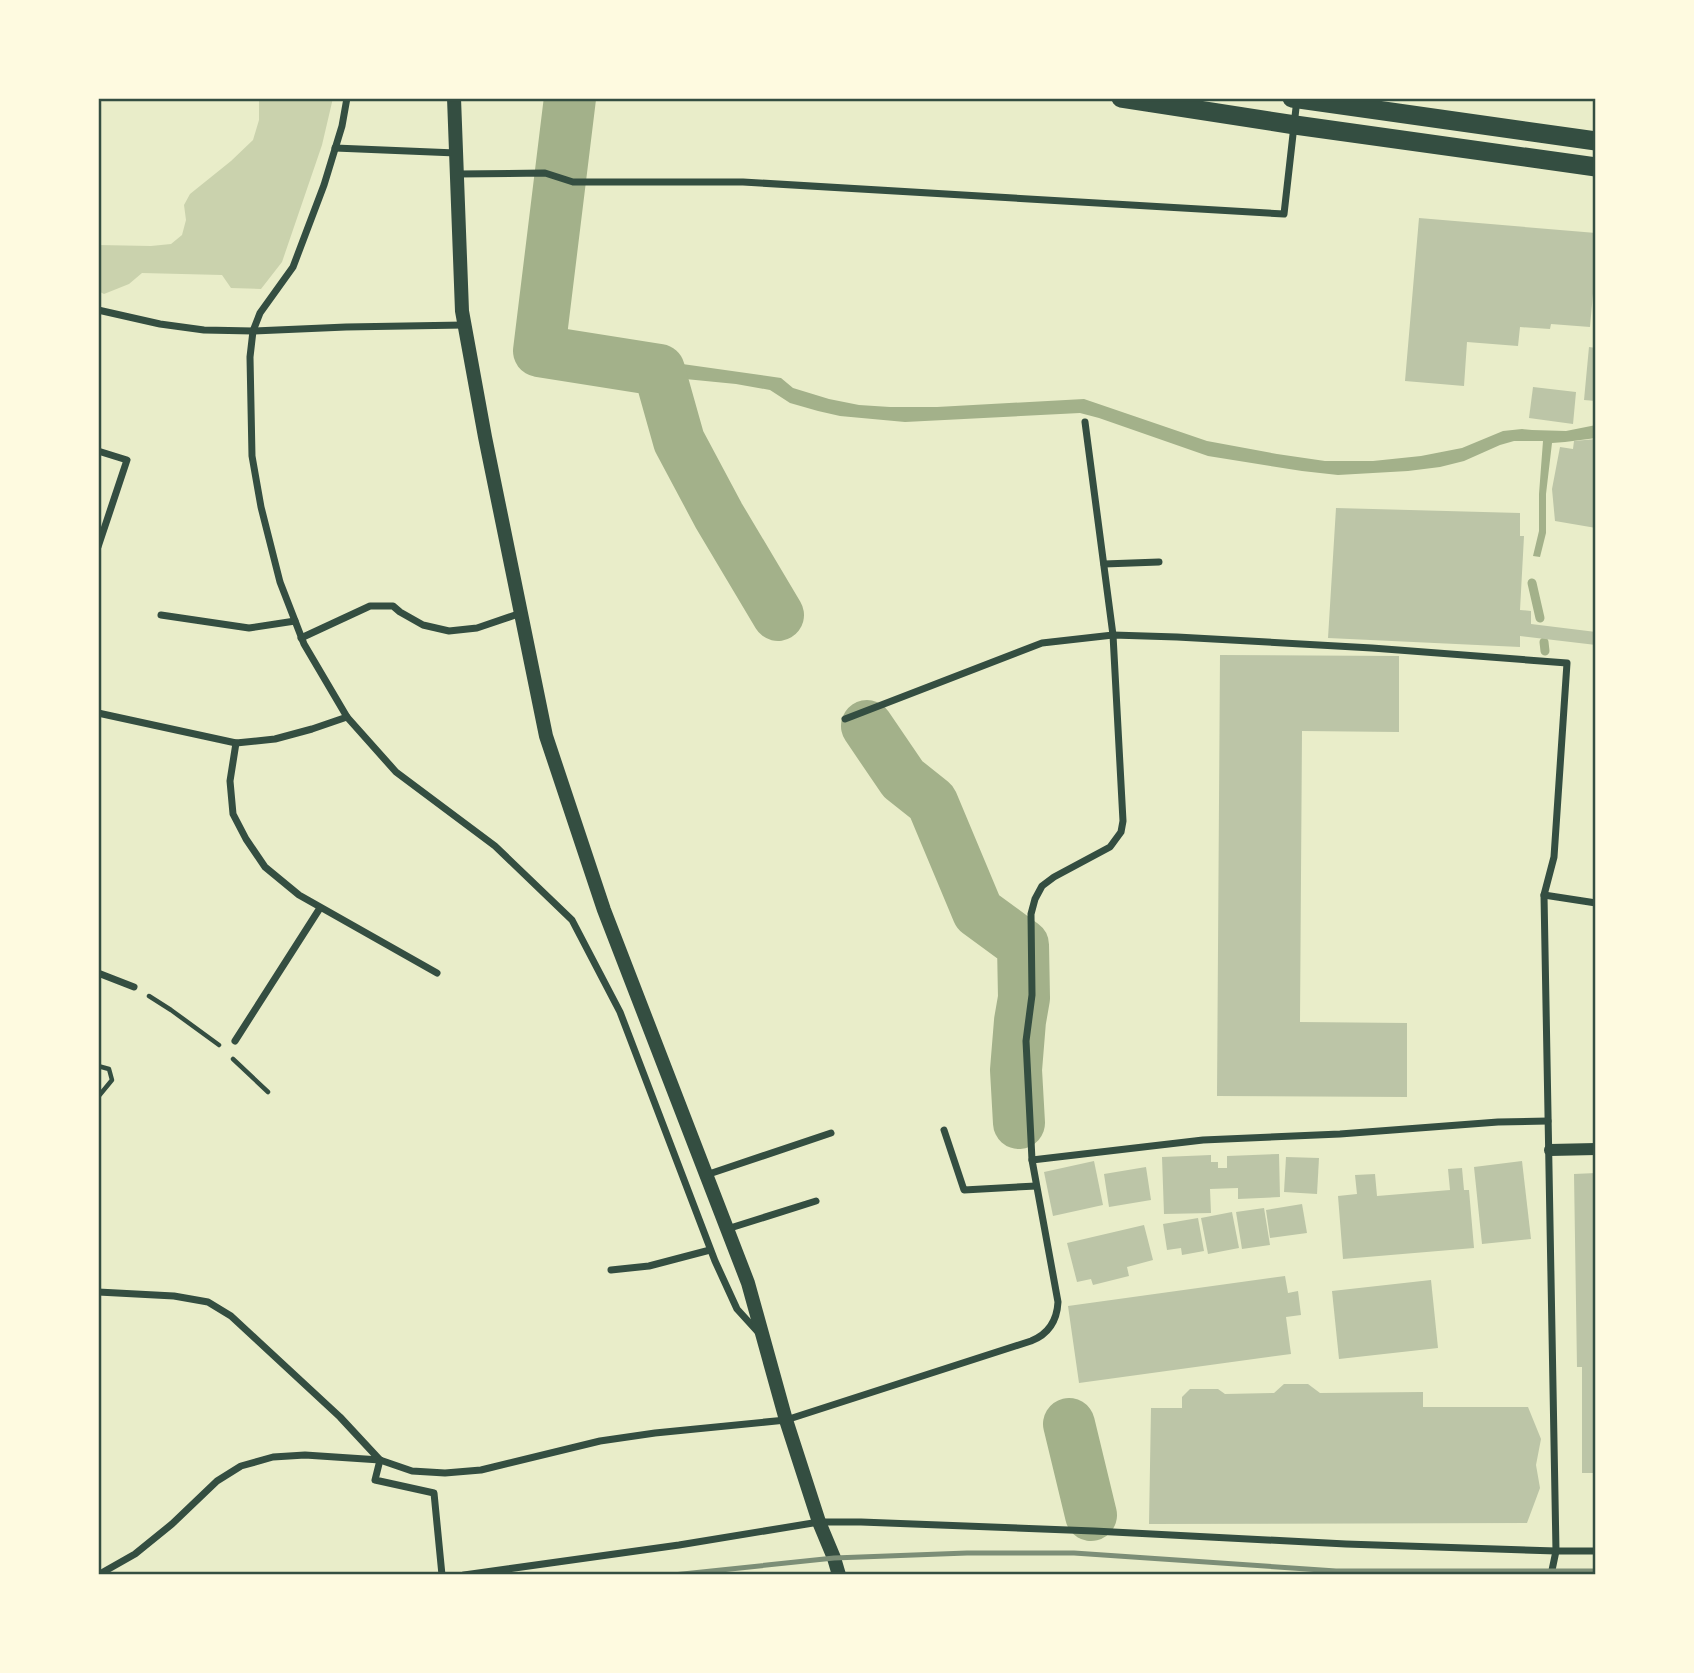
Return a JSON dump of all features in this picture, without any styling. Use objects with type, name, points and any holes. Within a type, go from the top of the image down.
[{"type":"highway","points":[[1121,98],[1596,167]]},
{"type":"highway","points":[[1292,98],[1596,141]]},
{"type":"main road","points":[[454,98],[464,325],[544,723],[604,909],[748,1283],[786,1420],[839,1575]]},
{"type":"street","points":[[347,98],[342,126],[324,185],[293,267],[260,313],[253,331],[250,357],[252,456],[276,570],[301,638],[347,717],[396,772],[495,846],[572,920],[620,1012],[710,1250],[737,1309],[763,1336]]},
{"type":"street","points":[[457,174],[545,173],[573,182],[743,182],[1284,214],[1297,99]]},
{"type":"street","points":[[335,148],[456,153]]},
{"type":"street","points":[[98,310],[160,324],[204,330],[464,325]]},
{"type":"street","points":[[98,1575],[135,1554],[172,1524],[217,1481],[241,1466],[273,1457],[305,1455],[380,1460],[412,1471],[445,1473],[481,1469],[600,1441],[786,1420],[1031,1341],[1047,1331],[1057,1315],[1058,1302],[1032,1160],[1026,1041],[1032,995],[1032,907],[1038,892],[1048,881],[1110,847],[1123,827],[1124,815],[1113,635],[1085,422]]},
{"type":"street","points":[[98,452],[127,460],[98,547]]},
{"type":"street","points":[[1104,565],[1159,562]]},
{"type":"street","points":[[301,638],[370,606],[393,606],[423,625],[449,631],[477,628],[521,613]]},
{"type":"street","points":[[161,615],[249,628],[295,621]]},
{"type":"street","points":[[845,719],[1042,643],[1113,635],[1372,648],[1567,663],[1553,857],[1544,895],[1556,1551],[1551,1575]]},
{"type":"street","points":[[98,713],[236,743],[275,739],[347,717]]},
{"type":"street","points":[[236,743],[230,781],[233,814],[265,867],[299,895],[320,908],[437,973]]},
{"type":"street","points":[[1544,895],[1596,903]]},
{"type":"street","points":[[235,1041],[320,908]]},
{"type":"street","points":[[98,973],[134,987]]},
{"type":"street","points":[[1032,1160],[1203,1140],[1548,1121]]},
{"type":"street","points":[[944,1130],[964,1190],[1036,1186]]},
{"type":"street","points":[[706,1175],[831,1133]]},
{"type":"street","points":[[1550,1150],[1596,1149]]},
{"type":"street","points":[[727,1229],[816,1202]]},
{"type":"street","points":[[611,1270],[649,1266],[710,1250]]},
{"type":"street","points":[[98,1292],[174,1296],[208,1303],[231,1316],[340,1417],[380,1460]]},
{"type":"street","points":[[380,1460],[375,1480],[434,1493],[442,1575]]},
{"type":"street","points":[[464,1575],[819,1522],[1094,1531],[1346,1544],[1596,1551]]},
{"type":"path","points":[[134,987],[223,1048]]},
{"type":"path","points":[[232,1057],[268,1092]]},
{"type":"path","points":[[98,1066],[109,1069],[112,1080],[98,1097]]},
{"type":"shaded area","points":[[257,98],[333,98],[322,145],[282,262],[261,289],[231,288],[222,275],[142,273],[129,284],[104,294],[98,291],[98,245],[171,244],[182,235],[186,220],[184,205],[190,194],[253,140],[259,120]]},
{"type":"shaded area","points":[[661,361],[781,378],[793,388],[859,405],[937,407],[1084,399],[1207,441],[1325,461],[1373,461],[1421,456],[1462,448],[1503,431],[1522,429],[1566,431],[1596,425],[1596,438],[1552,443],[1546,494],[1546,533],[1540,557],[1533,556],[1539,531],[1543,441],[1514,441],[1464,461],[1440,467],[1338,475],[1208,456],[1080,413],[905,422],[840,416],[790,403],[770,390],[665,377]]},
{"type":"building","points":[[1419,218],[1596,233],[1590,327],[1551,324],[1550,329],[1520,327],[1518,346],[1467,342],[1464,386],[1405,381]]},
{"type":"building","points":[[1589,347],[1596,348],[1596,401],[1584,400]]},
{"type":"building","points":[[1533,387],[1576,392],[1573,424],[1529,418]]},
{"type":"building","points":[[1596,439],[1596,528],[1555,521],[1552,489],[1560,447],[1573,449],[1574,441]]},
{"type":"building","points":[[1336,508],[1520,513],[1520,536],[1524,536],[1520,610],[1531,611],[1531,624],[1596,632],[1596,645],[1520,636],[1520,647],[1328,638]]},
{"type":"building","points":[[1220,655],[1399,656],[1399,732],[1302,731],[1300,1022],[1407,1023],[1407,1097],[1217,1096]]},
{"type":"building","points":[[1279,1154],[1280,1197],[1238,1199],[1238,1188],[1210,1189],[1211,1213],[1164,1214],[1162,1157],[1211,1155],[1211,1162],[1218,1162],[1218,1168],[1227,1168],[1227,1156]]},
{"type":"building","points":[[1286,1157],[1319,1158],[1317,1194],[1284,1192]]},
{"type":"building","points":[[1094,1161],[1103,1205],[1053,1216],[1044,1172]]},
{"type":"building","points":[[1522,1161],[1531,1239],[1482,1244],[1474,1167]]},
{"type":"building","points":[[1146,1167],[1151,1200],[1109,1207],[1104,1174]]},
{"type":"building","points":[[1462,1168],[1464,1190],[1469,1190],[1474,1248],[1343,1259],[1338,1196],[1357,1194],[1355,1175],[1375,1174],[1377,1196],[1450,1190],[1448,1169]]},
{"type":"building","points":[[1596,1173],[1596,1473],[1582,1473],[1582,1367],[1577,1367],[1574,1174]]},
{"type":"building","points":[[1302,1204],[1307,1233],[1270,1238],[1266,1210]]},
{"type":"building","points":[[1264,1208],[1270,1245],[1242,1249],[1236,1212]]},
{"type":"building","points":[[1232,1212],[1239,1248],[1208,1254],[1201,1218]]},
{"type":"building","points":[[1198,1218],[1204,1251],[1182,1255],[1181,1248],[1167,1250],[1163,1224]]},
{"type":"building","points":[[1144,1225],[1153,1260],[1127,1267],[1129,1276],[1093,1285],[1091,1279],[1077,1282],[1067,1243]]},
{"type":"building","points":[[1285,1276],[1288,1293],[1298,1291],[1301,1315],[1286,1317],[1291,1354],[1079,1383],[1068,1306]]},
{"type":"building","points":[[1431,1280],[1438,1348],[1339,1359],[1332,1291]]},
{"type":"building","points":[[1284,1384],[1308,1384],[1320,1393],[1423,1392],[1423,1407],[1528,1407],[1541,1439],[1536,1465],[1540,1488],[1527,1523],[1149,1524],[1151,1408],[1182,1408],[1182,1397],[1190,1389],[1218,1389],[1225,1394],[1274,1393]]},
{"type":"waterway","points":[[570,98],[539,351],[659,370],[679,441],[719,516],[778,615]]},
{"type":"waterway","points":[[1532,583],[1540,618]]},
{"type":"waterway","points":[[1544,642],[1545,651]]},
{"type":"waterway","points":[[867,726],[903,779],[932,802],[978,912],[1023,945],[1024,998],[1016,1070],[1019,1123]]},
{"type":"waterway","points":[[1069,1424],[1091,1515]]},
{"type":"railway","points":[[673,1575],[834,1558],[967,1553],[1074,1553],[1336,1571],[1596,1571]]}]
